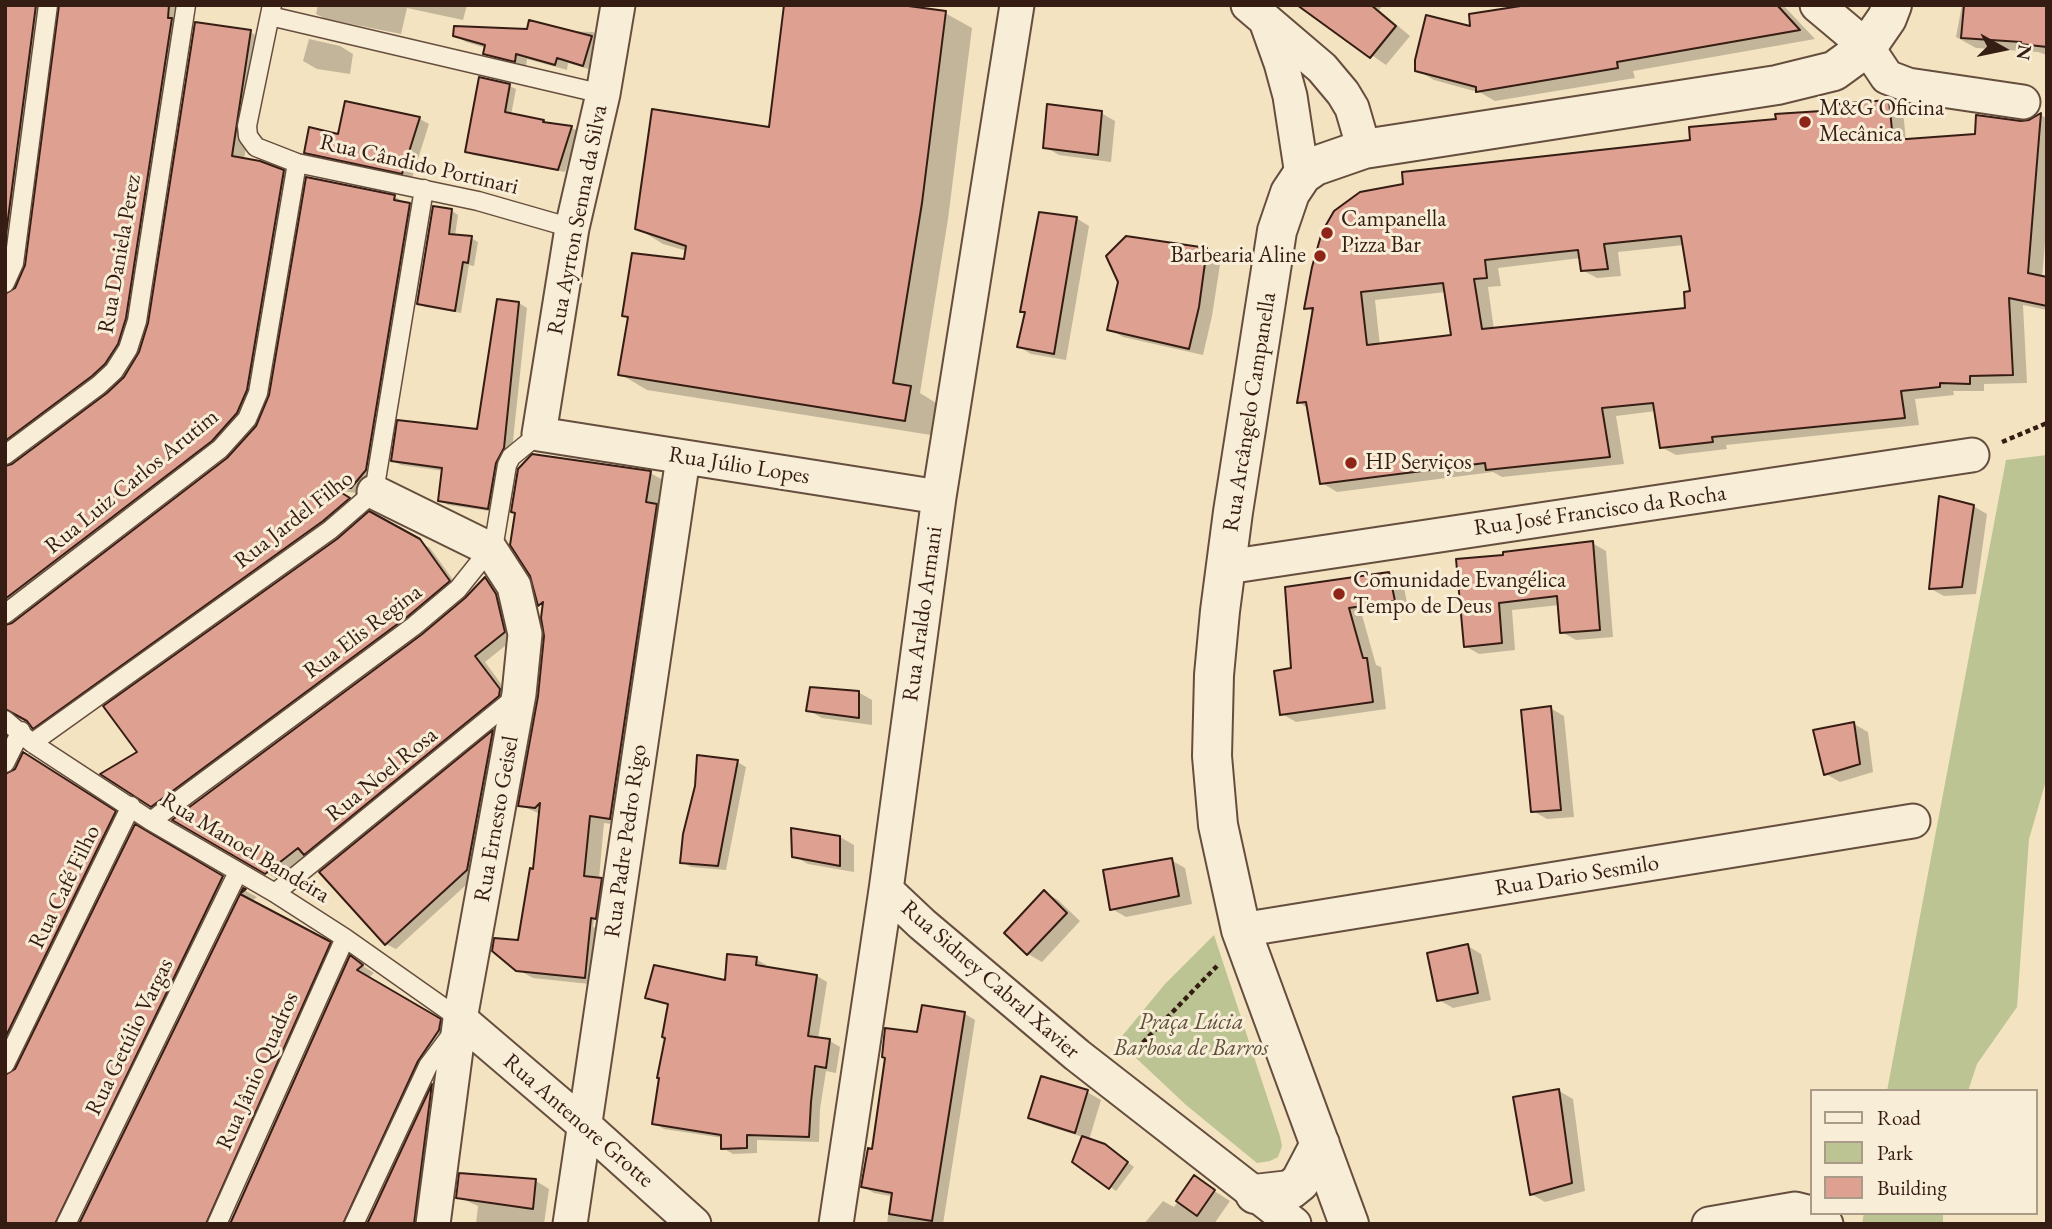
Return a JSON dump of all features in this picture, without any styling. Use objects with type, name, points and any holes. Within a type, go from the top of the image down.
[{"type":"street","name":"Rua Ayrton Senna da Silva","points":[[539,434],[572,228],[603,94],[618,5]]},
{"type":"street","name":"Rua Araldo Armani","points":[[836,1224],[886,890],[939,497],[1017,5]]},
{"type":"street","points":[[1817,5],[1867,47],[1887,77],[1908,85],[2023,102]]},
{"type":"street","points":[[1257,13],[1281,63],[1290,96],[1302,175],[1327,160],[1364,149],[1777,85],[1834,71],[1867,47],[1887,18],[1892,5]]},
{"type":"street","points":[[1257,13],[1322,68],[1343,93],[1352,108],[1364,149]]},
{"type":"street","name":"Rua Arcângelo Campanella","points":[[1302,175],[1290,194],[1277,231],[1227,566],[1214,675],[1212,756],[1218,824],[1243,934],[1349,1224]]},
{"type":"street","name":"Rua Júlio Lopes","points":[[539,434],[939,497]]},
{"type":"street","name":"Rua José Francisco da Rocha","points":[[1227,566],[1972,455]]},
{"type":"street","name":"Rua Padre Pedro Rigo","points":[[570,1224],[683,458]]},
{"type":"street","name":"Rua Ernesto Geisel","points":[[374,492],[490,550],[514,586],[525,634],[519,694],[460,1021],[433,1224]]},
{"type":"street","name":"Rua Dario Sesmilo","points":[[1243,934],[1913,821]]},
{"type":"street","name":"Rua Sidney Cabral Xavier","points":[[886,890],[922,924],[1108,1079],[1294,1224]]},
{"type":"street","name":"Rua Antenore Grotte","points":[[460,1021],[583,1124],[694,1224]]},
{"type":"street","points":[[1255,1194],[1290,1190],[1300,1182],[1320,1144]]},
{"type":"street","points":[[1709,1224],[1795,1209],[1811,1213]]},
{"type":"lane","points":[[5,283],[15,263],[48,5]]},
{"type":"lane","name":"Rua Daniela Perez","points":[[5,455],[99,386],[114,371],[128,349],[137,321],[186,5]]},
{"type":"lane","points":[[271,11],[603,94]]},
{"type":"lane","name":"Rua Cândido Portinari","points":[[271,11],[247,127],[248,136],[256,147],[297,163],[478,201],[572,228]]},
{"type":"lane","name":"Rua Luiz Carlos Arutim","points":[[5,614],[220,449],[247,419],[258,393],[297,163]]},
{"type":"lane","name":"Rua Jardel Filho","points":[[26,737],[330,530],[374,492],[424,189]]},
{"type":"lane","name":"Rua Elis Regina","points":[[151,821],[414,626],[458,589],[490,550],[495,537],[507,465],[511,457],[539,434]]},
{"type":"lane","name":"Rua Noel Rosa","points":[[275,893],[519,694]]},
{"type":"lane","name":"Rua Manoel Bandeira","points":[[5,720],[151,821],[275,893],[345,938],[460,1021]]},
{"type":"lane","points":[[5,763],[26,737]]},
{"type":"lane","name":"Rua Café Filho","points":[[5,1064],[131,806]]},
{"type":"lane","name":"Rua Getúlio Vargas","points":[[66,1224],[237,872]]},
{"type":"lane","name":"Rua Jânio Quadros","points":[[217,1224],[345,938]]},
{"type":"lane","points":[[354,1224],[428,1066],[460,1021]]},
{"type":"path","points":[[1972,455],[2047,424]]},
{"type":"path","points":[[1108,1079],[1243,934]]},
{"type":"green space","points":[[2047,455],[2047,777],[2029,839],[2017,1007],[1977,1064],[1969,1089],[1887,1089],[2006,460]]},
{"type":"green space","name":"Praça Lúcia Barbosa de Barros","points":[[1214,935],[1280,1136],[1282,1146],[1278,1157],[1270,1161],[1257,1163],[1186,1105],[1118,1041],[1165,984]]},
{"type":"green space","points":[[1864,1215],[1943,1215],[1943,1224],[1862,1224]]},
{"type":"building","points":[[5,5],[36,5],[5,242]]},
{"type":"building","points":[[59,5],[169,5],[168,18],[172,18],[126,318],[118,344],[105,364],[92,376],[5,441],[5,294],[15,288],[25,265]]},
{"type":"building","points":[[784,5],[901,5],[946,11],[922,203],[893,383],[911,386],[905,421],[618,375],[628,317],[622,316],[632,253],[684,259],[686,246],[635,229],[652,109],[769,127]]},
{"type":"building","points":[[1297,5],[1371,5],[1396,26],[1370,58]]},
{"type":"building","points":[[1527,5],[1777,5],[1800,30],[1617,62],[1618,68],[1476,92],[1476,87],[1415,71],[1415,60],[1426,15],[1470,26],[1469,14]]},
{"type":"building","points":[[1964,5],[2047,5],[2047,47],[2020,44],[2021,42],[1961,38]]},
{"type":"building","points":[[529,20],[592,36],[583,66],[557,58],[555,65],[516,54],[515,62],[483,54],[485,45],[453,36],[454,26],[527,29]]},
{"type":"building","points":[[195,22],[251,30],[232,156],[260,161],[284,170],[247,390],[237,413],[212,441],[5,599],[5,466],[12,464],[107,393],[124,377],[139,352],[148,323]]},
{"type":"building","points":[[479,77],[510,84],[505,112],[572,126],[558,170],[465,152]]},
{"type":"building","points":[[1889,100],[1893,140],[1975,134],[1976,115],[2021,121],[2041,113],[2028,273],[2047,277],[2047,306],[2009,298],[2013,375],[1970,376],[1970,384],[1940,383],[1940,387],[1901,391],[1905,418],[1712,437],[1713,442],[1660,448],[1653,403],[1602,408],[1610,457],[1486,470],[1485,463],[1320,484],[1306,402],[1297,403],[1313,308],[1304,309],[1312,267],[1322,232],[1334,211],[1360,192],[1403,184],[1402,172],[1690,140],[1689,127],[1776,119],[1775,114],[1837,110],[1836,104]],"holes":[[[1681,236],[1690,291],[1684,292],[1685,308],[1482,329],[1474,279],[1487,278],[1485,260],[1578,250],[1581,271],[1608,269],[1604,244]],[[1443,283],[1451,335],[1367,345],[1361,292]]]},
{"type":"building","points":[[345,101],[420,117],[402,174],[304,153],[309,127],[338,134]]},
{"type":"building","points":[[1047,104],[1102,111],[1098,155],[1043,148]]},
{"type":"building","points":[[306,177],[395,195],[394,200],[410,203],[366,470],[351,488],[329,485],[350,498],[323,521],[33,729],[27,721],[5,709],[5,625],[12,623],[227,458],[256,426],[269,395]]},
{"type":"building","points":[[433,206],[452,209],[449,234],[472,236],[468,263],[463,262],[455,311],[417,304]]},
{"type":"building","points":[[1039,212],[1077,217],[1054,354],[1017,347],[1025,312],[1020,312]]},
{"type":"building","points":[[1126,236],[1207,248],[1199,307],[1189,349],[1107,330],[1118,282],[1106,256]]},
{"type":"building","points":[[497,299],[519,302],[504,448],[496,463],[488,509],[438,501],[442,468],[391,461],[397,420],[477,429]]},
{"type":"building","points":[[532,454],[651,471],[646,502],[657,504],[610,819],[590,816],[584,876],[602,878],[596,919],[591,918],[585,978],[516,971],[492,951],[494,938],[518,940],[530,868],[533,869],[540,803],[535,808],[518,806],[538,696],[544,636],[541,618],[543,602],[538,606],[530,576],[510,545],[515,513],[511,512],[518,469]]},
{"type":"building","points":[[1939,496],[1974,505],[1962,587],[1929,589]]},
{"type":"building","points":[[369,511],[420,539],[450,581],[407,617],[151,807],[100,774],[137,752],[103,706],[337,539]]},
{"type":"building","points":[[1593,541],[1600,630],[1560,633],[1557,596],[1499,603],[1502,643],[1464,647],[1456,559],[1503,555],[1503,552]]},
{"type":"building","points":[[1389,572],[1395,601],[1349,608],[1363,658],[1367,658],[1373,702],[1280,715],[1274,671],[1291,668],[1285,587]]},
{"type":"building","points":[[485,577],[496,594],[505,632],[475,656],[500,689],[499,696],[304,855],[298,848],[265,874],[172,820],[421,635],[465,598]]},
{"type":"building","points":[[810,687],[859,691],[859,718],[806,711]]},
{"type":"building","points":[[1551,706],[1561,810],[1531,812],[1521,710]]},
{"type":"building","points":[[1854,722],[1860,764],[1824,775],[1813,730]]},
{"type":"building","points":[[493,730],[467,870],[385,945],[319,872]]},
{"type":"building","points":[[23,752],[116,811],[5,1038],[5,774],[15,769]]},
{"type":"building","points":[[697,755],[738,760],[718,866],[680,863],[683,834],[695,786]]},
{"type":"building","points":[[135,824],[223,876],[55,1224],[5,1224],[5,1075],[15,1069]]},
{"type":"building","points":[[791,828],[840,836],[840,866],[792,857]]},
{"type":"building","points":[[1172,858],[1179,896],[1110,910],[1103,870]]},
{"type":"building","points":[[1044,890],[1067,913],[1027,955],[1004,933]]},
{"type":"building","points":[[240,894],[331,942],[206,1224],[79,1224]]},
{"type":"building","points":[[1468,944],[1478,993],[1437,1001],[1427,953]]},
{"type":"building","points":[[727,954],[757,957],[756,965],[817,975],[808,1036],[830,1039],[826,1068],[815,1066],[809,1137],[747,1135],[747,1148],[721,1149],[721,1135],[652,1124],[668,1004],[645,998],[654,965],[725,980]]},
{"type":"building","points":[[350,955],[363,965],[357,970],[441,1019],[439,1030],[418,1061],[343,1224],[230,1224]]},
{"type":"building","points":[[922,1005],[965,1012],[932,1221],[889,1214],[892,1193],[861,1187],[868,1148],[872,1149],[885,1058],[882,1057],[885,1028],[917,1032]]},
{"type":"building","points":[[1041,1076],[1088,1090],[1075,1133],[1028,1118]]},
{"type":"building","points":[[432,1084],[414,1224],[367,1224]]},
{"type":"building","points":[[1559,1089],[1572,1183],[1530,1195],[1513,1097]]},
{"type":"building","points":[[1082,1136],[1105,1144],[1128,1162],[1109,1189],[1072,1162]]},
{"type":"building","points":[[459,1173],[536,1179],[533,1209],[456,1198]]},
{"type":"building","points":[[1194,1175],[1215,1190],[1197,1216],[1176,1201]]},
{"type":"place","name":"M&G Oficina Mecânica","points":[[1805,122]]},
{"type":"place","name":"Campanella Pizza Bar","points":[[1327,233]]},
{"type":"place","name":"Barbearia Aline","points":[[1320,256]]},
{"type":"place","name":"HP Serviços","points":[[1351,463]]},
{"type":"place","name":"Comunidade Evangélica Tempo de Deus","points":[[1339,594]]}]
